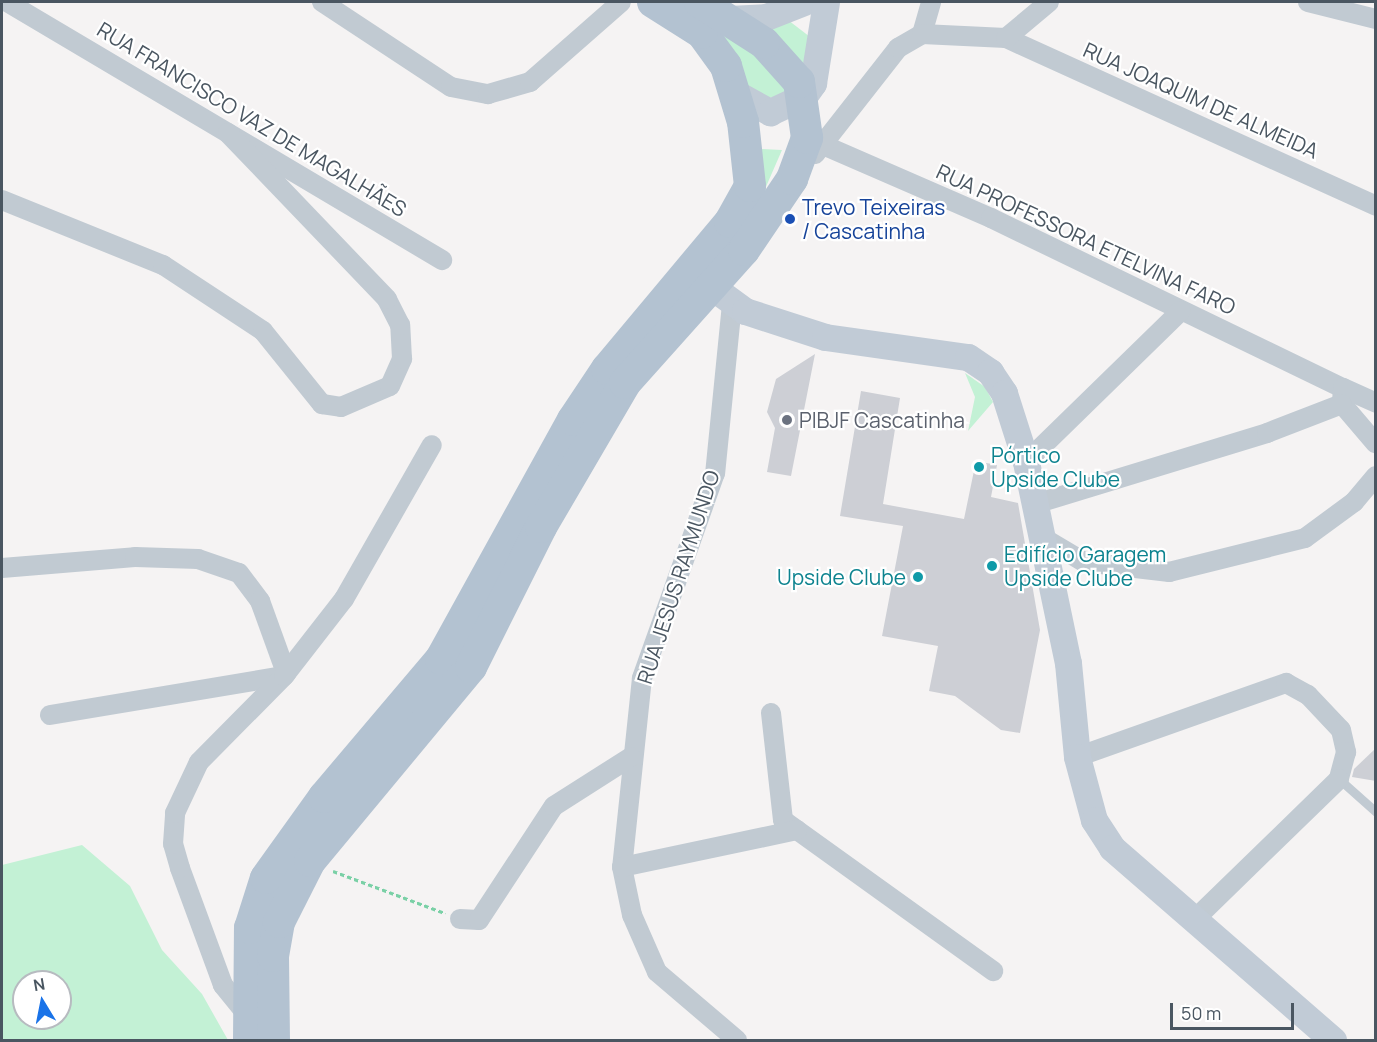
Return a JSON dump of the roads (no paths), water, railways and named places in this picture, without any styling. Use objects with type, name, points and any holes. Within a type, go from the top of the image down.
[{"type":"main road","points":[[248,1028],[250,928],[266,878],[324,797],[441,659],[573,420],[743,201],[750,161],[739,104],[726,66],[702,33],[653,2]]},
{"type":"main road","points":[[274,1041],[273,956],[279,922],[310,861],[471,667],[541,527],[625,383],[722,296],[744,250],[815,141],[804,96],[791,69],[729,19],[700,2]]},
{"type":"main road","points":[[722,296],[709,268],[743,222],[758,184],[750,121],[739,104]]},
{"type":"street","name":"RUA FRANCISCO VAZ DE MAGALHÃES","points":[[8,2],[441,260]]},
{"type":"street","points":[[321,2],[451,87],[488,93],[530,82],[621,2]]},
{"type":"street","points":[[729,19],[766,17],[804,2]]},
{"type":"street","points":[[739,104],[770,112],[804,96],[813,83],[826,2]]},
{"type":"street","points":[[922,34],[931,2]]},
{"type":"street","points":[[815,141],[898,48],[922,34],[1006,38],[1049,2]]},
{"type":"street","points":[[1308,2],[1376,19]]},
{"type":"street","name":"RUA JOAQUIM DE ALMEIDA","points":[[1006,38],[1376,206]]},
{"type":"street","points":[[2,200],[163,265],[263,331],[322,404],[341,406],[390,386],[402,359],[400,325],[387,299],[228,133]]},
{"type":"street","name":"RUA PROFESSORA ETELVINA FARO","points":[[815,141],[1181,311],[1343,396],[1376,403]]},
{"type":"street","points":[[722,296],[825,337],[968,357],[990,372],[1004,393],[1026,462],[1068,663],[1077,757],[1094,820],[1112,848],[1193,921],[1334,1041]]},
{"type":"street","name":"RUA JESUS RAYMUNDO","points":[[722,296],[715,473],[642,678],[622,867],[632,915],[657,972],[737,1041]]},
{"type":"street","points":[[1026,462],[1181,311]]},
{"type":"street","points":[[1035,504],[1267,434],[1343,396]]},
{"type":"street","name":"RUA PROFESSORA ETELVINA FARO","points":[[1343,396],[1376,444]]},
{"type":"street","points":[[248,1028],[223,985],[180,868],[173,844],[176,813],[199,762],[285,675],[344,599],[432,445]]},
{"type":"street","points":[[1042,537],[1084,561],[1169,572],[1305,538],[1354,501],[1376,477]]},
{"type":"street","points":[[2,568],[135,557],[198,559],[239,573],[260,601],[285,675]]},
{"type":"street","points":[[50,715],[285,675]]},
{"type":"street","points":[[1077,757],[1286,683],[1327,712],[1341,730],[1346,752],[1339,779],[1193,921]]},
{"type":"street","points":[[771,713],[783,820],[993,971]]},
{"type":"street","points":[[460,919],[479,920],[554,806],[632,757]]},
{"type":"street","points":[[622,867],[797,830]]},
{"type":"lane","points":[[1339,779],[1376,812]]},
{"type":"place","name":"Trevo Teixeiras / Cascatinha","points":[[790,219]]},
{"type":"place","name":"PIBJF Cascatinha","points":[[787,420]]},
{"type":"place","name":"Pórtico Upside Clube","points":[[979,467]]},
{"type":"place","name":"Edifício Garagem Upside Clube","points":[[992,566]]},
{"type":"place","name":"Upside Clube","points":[[918,577]]}]
